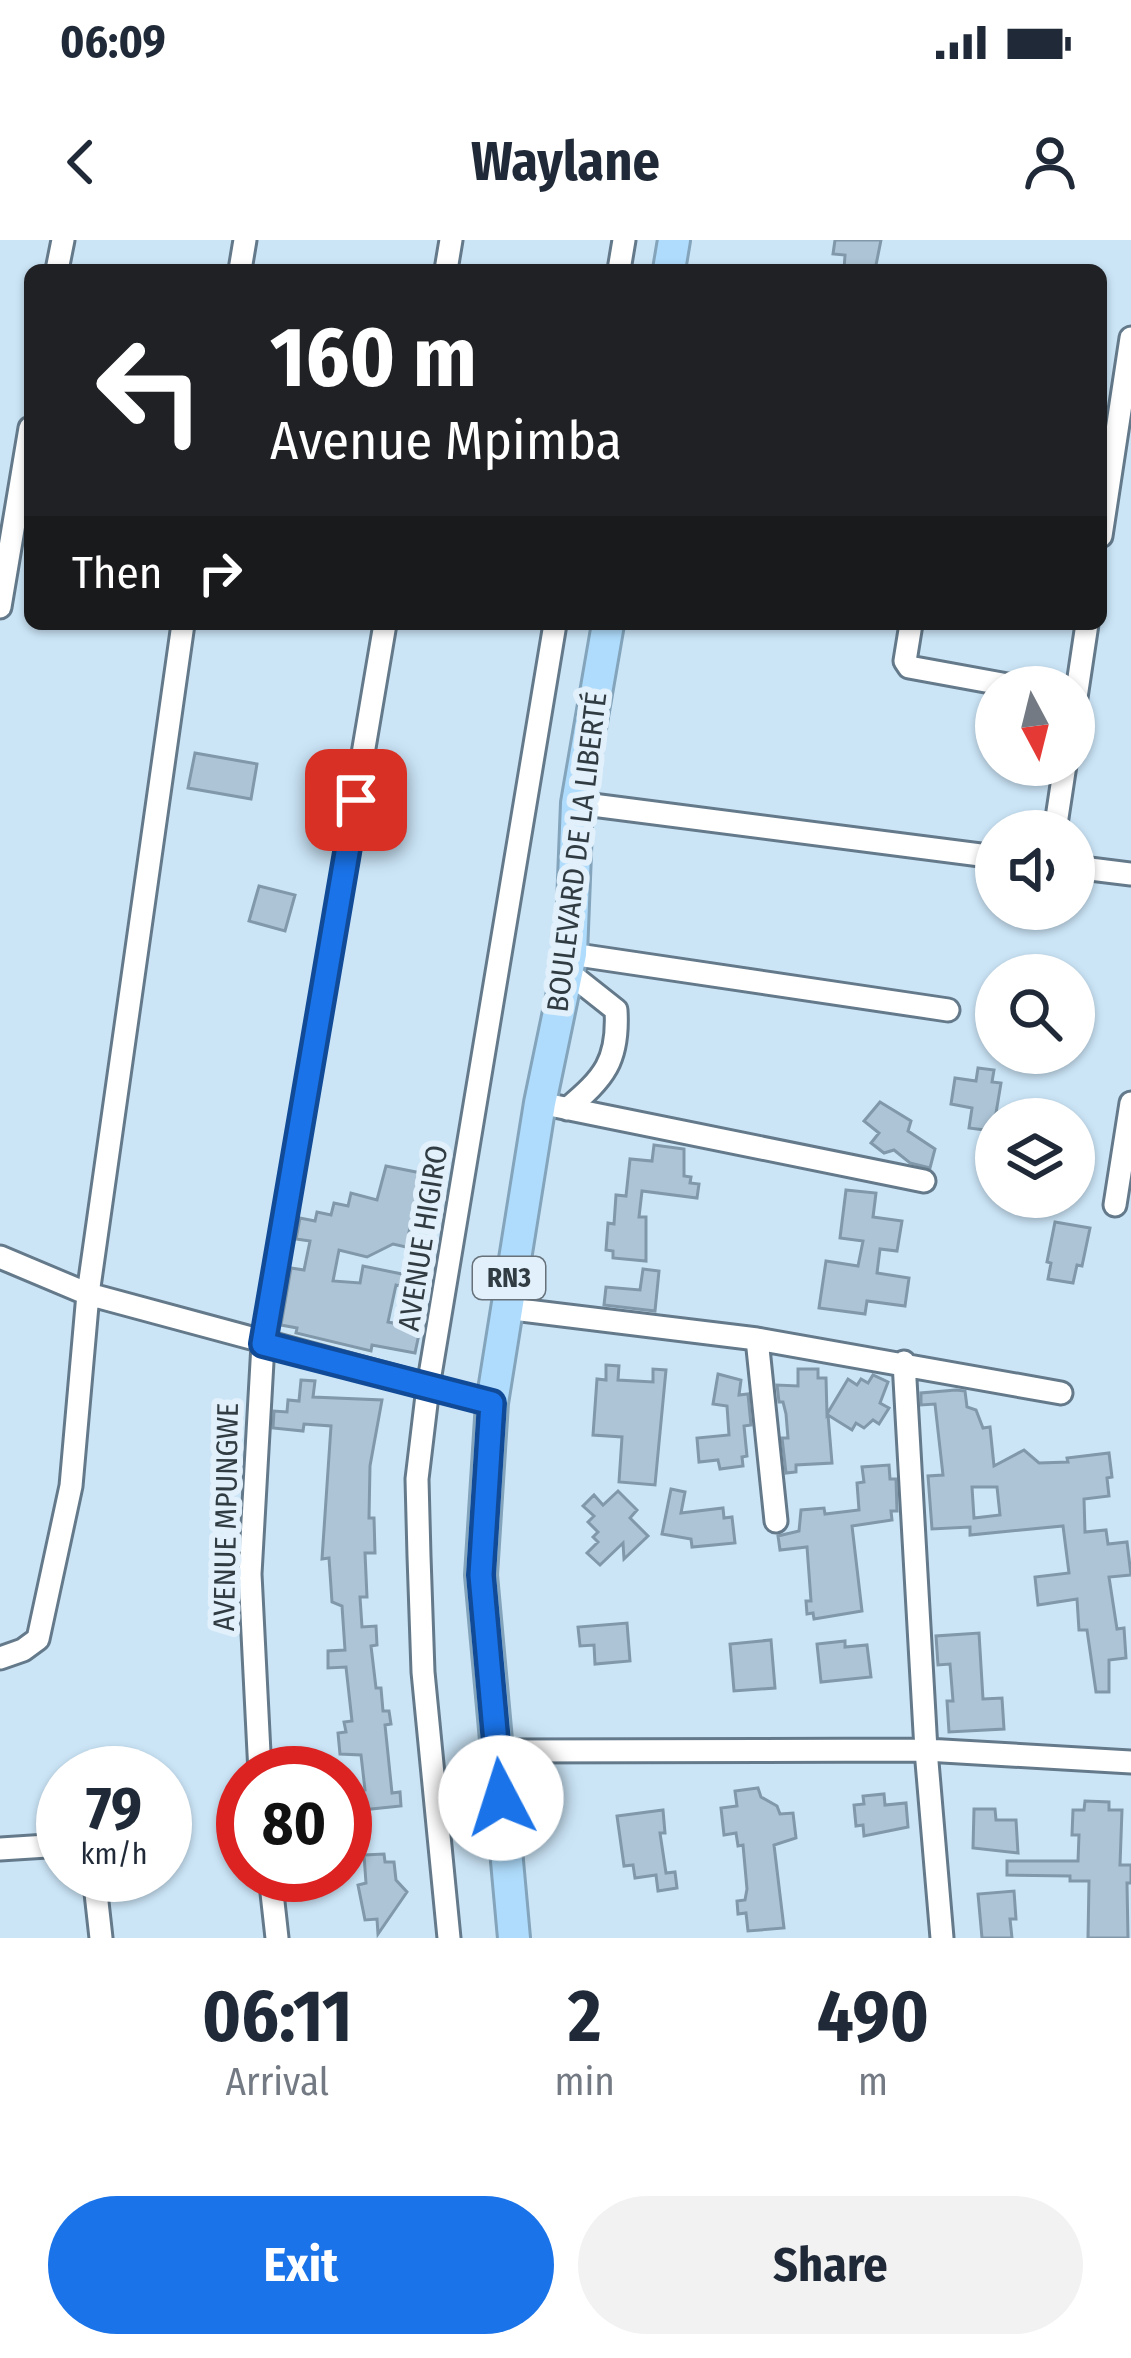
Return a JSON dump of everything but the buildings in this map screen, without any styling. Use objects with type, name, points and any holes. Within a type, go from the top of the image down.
[{"type":"highway","name":"BOULEVARD DE LA LIBERTÉ","points":[[514,1938],[481,1575],[492,1403],[504,1308],[554,1106],[570,963],[577,803],[607,630]]},
{"type":"street","points":[[1107,454],[1112,385],[1131,338]]},
{"type":"street","points":[[0,607],[24,492]]},
{"type":"street","points":[[0,1658],[38,1639],[70,1486],[88,1294],[182,630]]},
{"type":"street","name":"AVENUE MPUNGWE","points":[[259,1746],[250,1574],[263,1344],[385,630]]},
{"type":"street","name":"AVENUE HIGIRO","points":[[449,1938],[424,1672],[417,1479],[428,1387],[554,630]]},
{"type":"street","points":[[910,630],[905,661],[909,667],[975,679]]},
{"type":"street","points":[[1081,666],[1087,630]]},
{"type":"street","points":[[577,803],[975,853]]},
{"type":"street","points":[[1095,870],[1131,874]]},
{"type":"street","points":[[570,963],[948,1010]]},
{"type":"street","points":[[554,1106],[600,1081],[612,1058],[617,1028],[616,1010],[570,963]]},
{"type":"street","points":[[1115,1205],[1131,1103]]},
{"type":"street","points":[[554,1106],[924,1181]]},
{"type":"street","points":[[0,1257],[88,1294],[492,1403]]},
{"type":"street","points":[[504,1308],[757,1339],[1061,1393]]},
{"type":"street","points":[[757,1339],[776,1522]]},
{"type":"street","points":[[904,1362],[942,1938]]},
{"type":"street","points":[[497,1751],[926,1750],[1131,1762]]},
{"type":"street","points":[[0,1850],[36,1847]]},
{"type":"street","points":[[97,1902],[101,1938]]},
{"type":"street","points":[[273,1902],[277,1938]]},
{"type":"route","points":[[356,800],[263,1344],[492,1403],[481,1575],[501,1798]]}]
